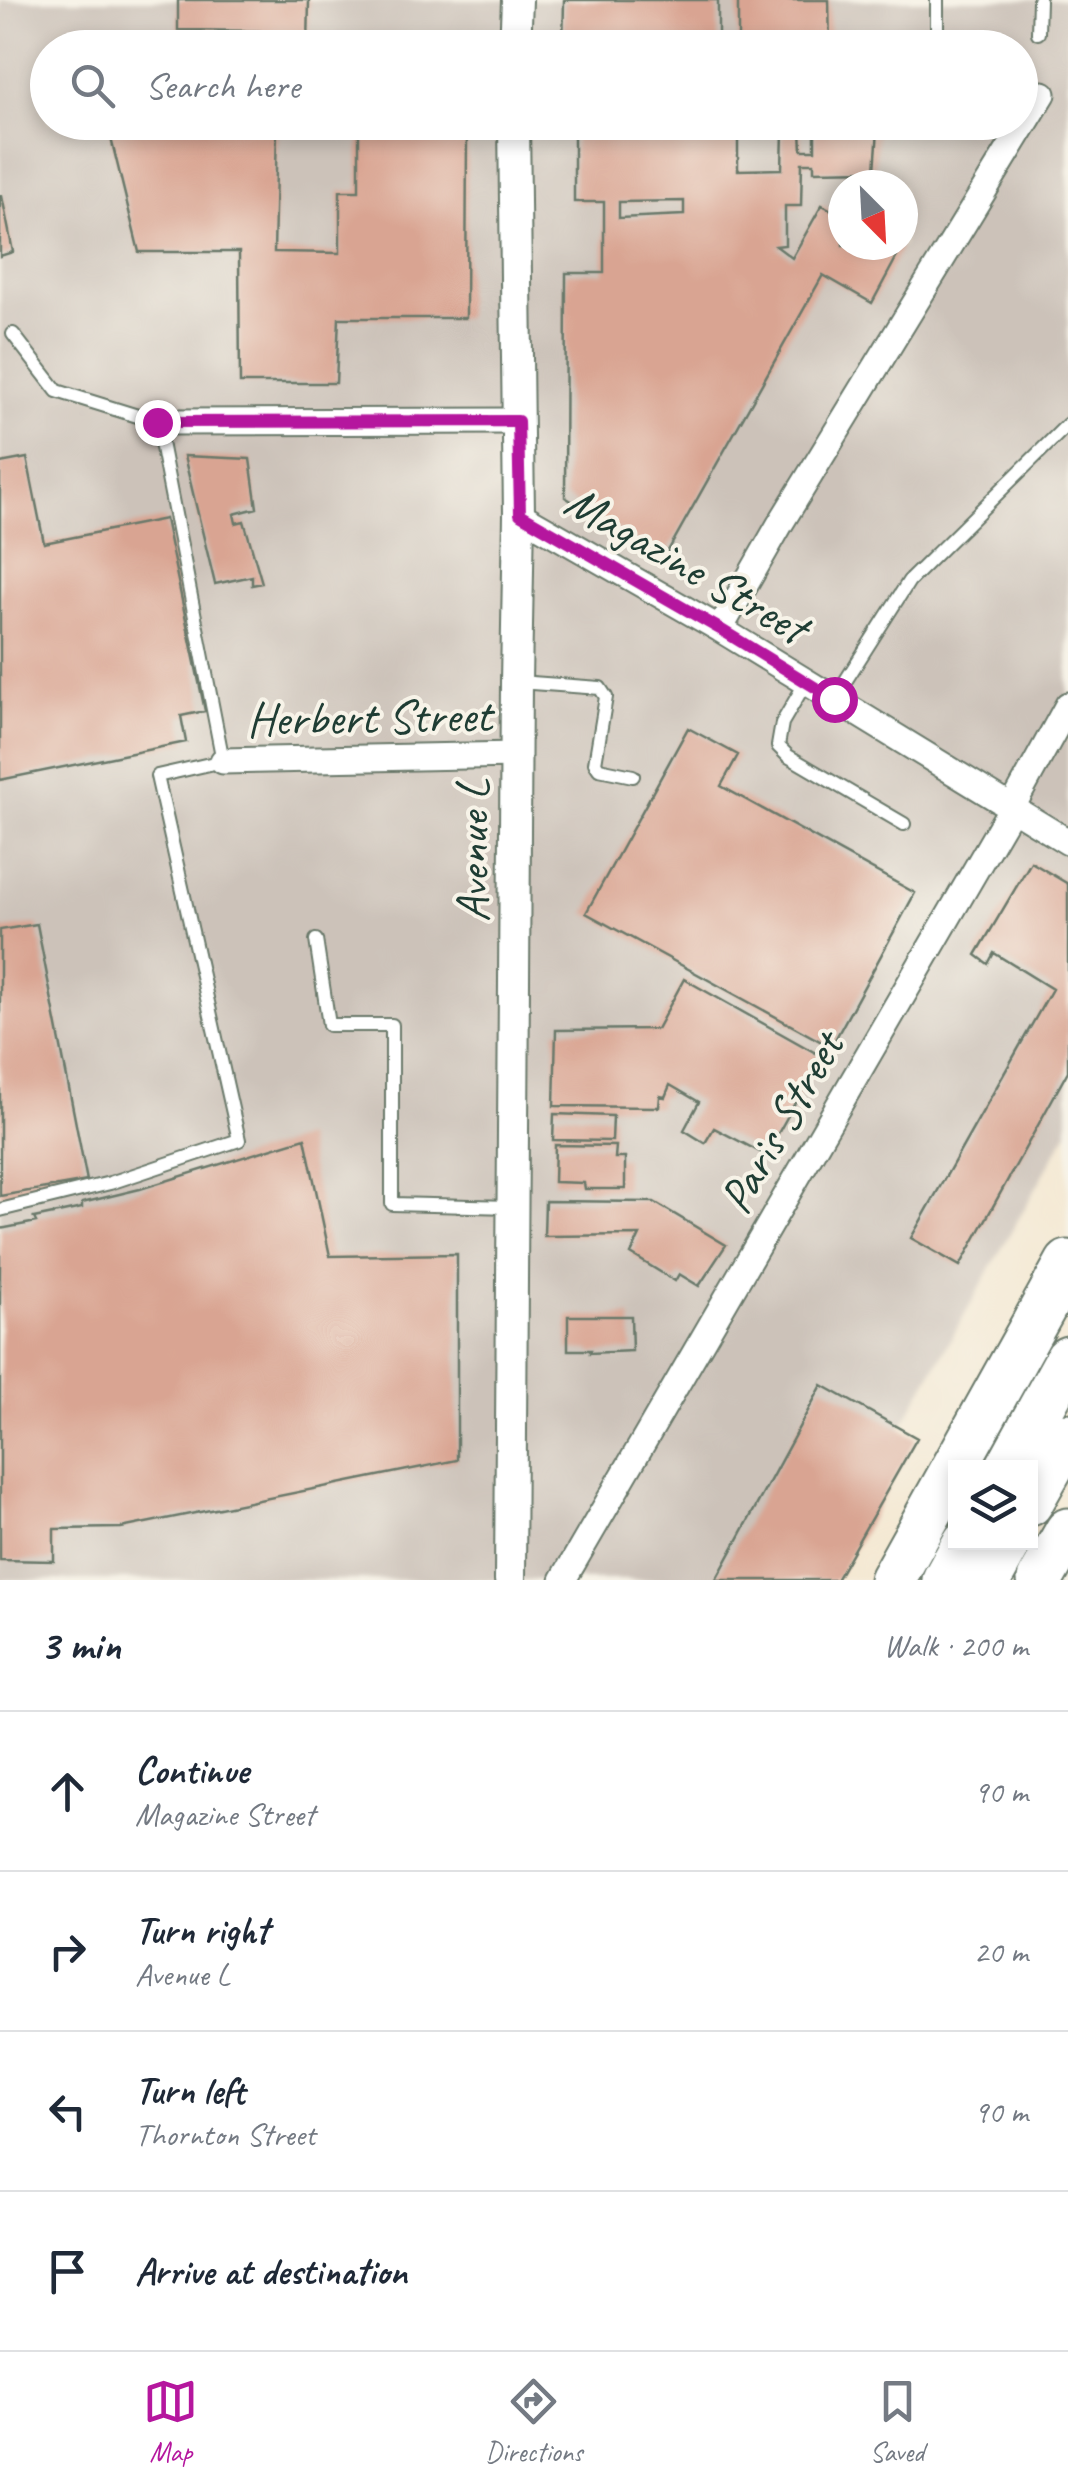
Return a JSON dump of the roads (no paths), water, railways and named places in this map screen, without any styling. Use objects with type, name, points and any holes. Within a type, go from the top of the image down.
[{"type":"highway","points":[[892,1580],[1068,1262]]},
{"type":"highway","points":[[1012,1460],[1068,1359]]},
{"type":"highway","points":[[1038,1489],[1068,1436]]},
{"type":"highway","points":[[1040,1580],[1068,1531]]},
{"type":"highway","points":[[945,1580],[962,1550]]},
{"type":"highway","points":[[988,1580],[1004,1550]]},
{"type":"street","points":[[516,30],[517,0]]},
{"type":"street","name":"Avenue L","points":[[510,1580],[520,514],[514,140]]},
{"type":"street","points":[[720,629],[1005,140]]},
{"type":"street","points":[[157,422],[518,421]]},
{"type":"street","name":"Magazine Street","points":[[520,514],[720,629],[1068,842]]},
{"type":"street","name":"Paris Street","points":[[563,1580],[1068,705]]},
{"type":"street","name":"Herbert Street","points":[[223,761],[517,756]]},
{"type":"lane","points":[[937,0],[937,30]]},
{"type":"lane","points":[[1038,33],[1039,0]]},
{"type":"lane","points":[[0,1210],[110,1183],[239,1140],[157,776],[223,761],[157,422],[57,391],[13,334]]},
{"type":"lane","points":[[834,699],[909,581],[1068,424]]},
{"type":"lane","points":[[516,682],[600,688],[606,697],[595,762],[599,769],[634,776]]},
{"type":"lane","points":[[806,682],[782,723],[778,746],[788,756],[904,824]]},
{"type":"lane","points":[[316,940],[328,1025],[392,1026],[392,1204],[513,1208]]}]
